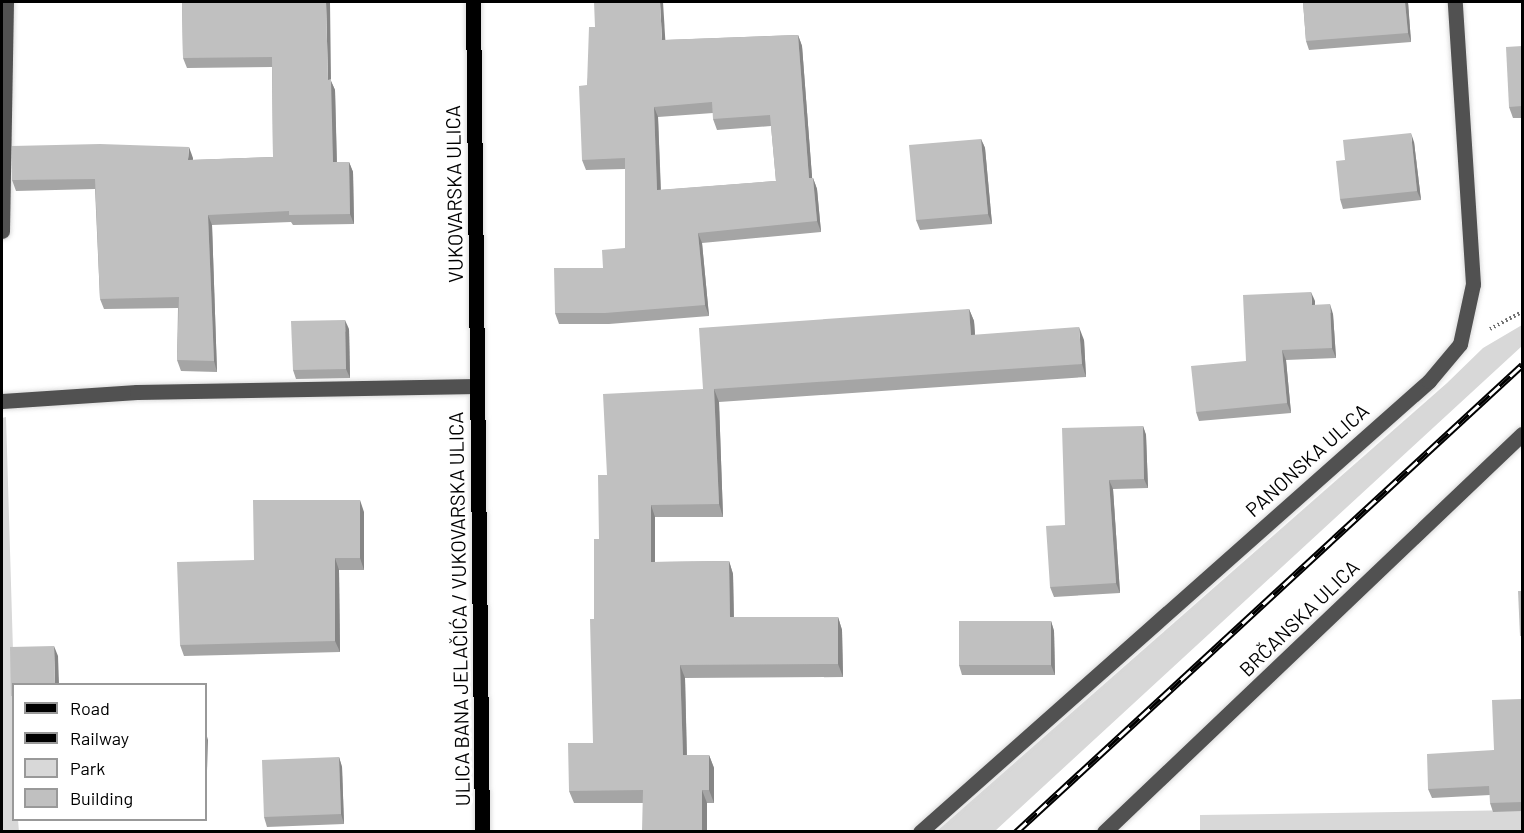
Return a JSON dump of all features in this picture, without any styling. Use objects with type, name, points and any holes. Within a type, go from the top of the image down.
[{"type":"main road","name":"VUKOVARSKA ULICA","points":[[473,2],[477,386]]},
{"type":"main road","name":"ULICA BANA JELAČIĆA / VUKOVARSKA ULICA","points":[[477,386],[482,831]]},
{"type":"street","points":[[2,231],[6,2]]},
{"type":"street","name":"PANONSKA ULICA","points":[[920,831],[1429,381],[1460,344],[1473,284],[1455,2]]},
{"type":"street","points":[[2,401],[137,392],[477,386]]},
{"type":"street","name":"BRČANSKA ULICA","points":[[1104,831],[1522,434]]},
{"type":"green space","points":[[1522,325],[1522,346],[995,831],[937,831],[1447,383],[1483,348]]},
{"type":"green space","points":[[6,417],[14,683],[12,683],[12,821],[18,821],[19,832],[2,831],[2,418]]},
{"type":"green space","points":[[1522,810],[1522,831],[1200,831],[1200,815]]},
{"type":"building","points":[[182,2],[326,2],[333,162],[349,162],[350,214],[289,215],[289,211],[208,215],[214,361],[177,360],[179,297],[100,299],[95,179],[12,180],[12,146],[100,144],[189,147],[188,160],[273,157],[272,57],[183,58]]},
{"type":"building","points":[[594,2],[660,2],[662,40],[798,35],[809,178],[813,178],[817,221],[698,233],[705,305],[605,313],[555,313],[554,268],[603,268],[602,250],[625,248],[625,158],[582,160],[579,86],[587,85],[589,27],[595,27]],"holes":[[[712,102],[713,119],[770,115],[776,181],[657,190],[654,107]]]},
{"type":"building","points":[[1303,2],[1405,2],[1408,33],[1306,41]]},
{"type":"building","points":[[1522,46],[1522,106],[1509,107],[1506,47]]},
{"type":"building","points":[[1411,133],[1417,191],[1340,199],[1336,161],[1345,160],[1343,140]]},
{"type":"building","points":[[981,139],[988,214],[916,220],[909,145]]},
{"type":"building","points":[[1311,292],[1312,305],[1330,304],[1332,348],[1282,350],[1287,403],[1196,412],[1191,366],[1246,361],[1243,295]]},
{"type":"building","points":[[969,309],[971,335],[1079,327],[1082,364],[714,389],[719,504],[651,505],[651,562],[729,561],[730,617],[838,617],[838,664],[680,665],[683,755],[709,755],[709,790],[702,790],[702,831],[642,831],[643,790],[569,791],[568,743],[593,743],[590,619],[594,619],[594,539],[599,539],[598,475],[607,475],[603,394],[703,389],[699,328]]},
{"type":"building","points":[[345,320],[346,369],[293,370],[291,321]]},
{"type":"building","points":[[1143,426],[1144,479],[1109,480],[1116,583],[1050,587],[1046,526],[1065,525],[1062,428]]},
{"type":"building","points":[[253,500],[360,500],[360,558],[335,558],[335,641],[180,645],[177,562],[254,560]]},
{"type":"building","points":[[1518,591],[1522,591],[1522,636],[1520,636]]},
{"type":"building","points":[[959,621],[1051,621],[1051,665],[959,665]]},
{"type":"building","points":[[54,646],[55,683],[12,683],[11,696],[10,647]]},
{"type":"building","points":[[1522,699],[1522,802],[1490,803],[1489,786],[1428,789],[1427,754],[1494,750],[1492,700]]},
{"type":"building","points":[[339,757],[341,814],[264,817],[262,760]]},
{"type":"railway","points":[[1016,832],[1522,365]]}]
